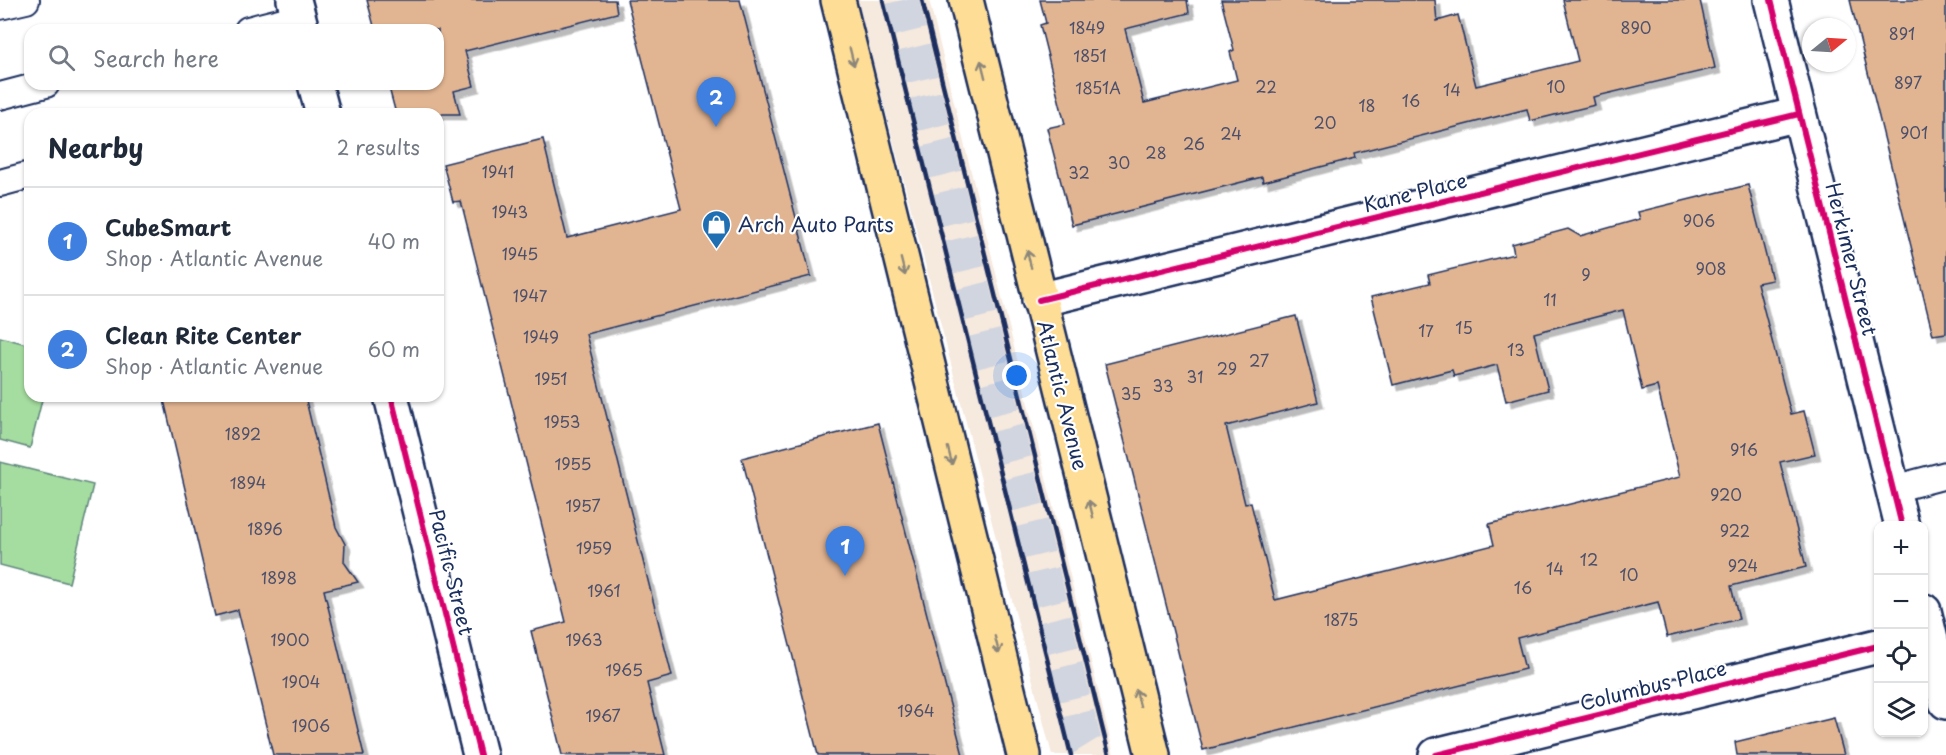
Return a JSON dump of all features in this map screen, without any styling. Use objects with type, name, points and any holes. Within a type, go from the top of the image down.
[{"type":"main road","points":[[838,0],[1024,755]]},
{"type":"main road","name":"Atlantic Avenue","points":[[966,0],[1153,755]]},
{"type":"street","name":"Herkimer Street","points":[[1771,0],[1901,521]]},
{"type":"street","points":[[317,90],[321,108]]},
{"type":"street","name":"Kane Place","points":[[1039,300],[1799,114]]},
{"type":"street","name":"Pacific Street","points":[[392,402],[480,755]]},
{"type":"street","points":[[1926,629],[1946,702]]},
{"type":"street","name":"Columbus Place","points":[[1436,755],[1508,746],[1874,647]]},
{"type":"lane","points":[[0,6],[26,0]]},
{"type":"lane","points":[[270,24],[299,16]]},
{"type":"lane","points":[[0,96],[24,90]]},
{"type":"lane","points":[[0,183],[24,177]]},
{"type":"lane","points":[[1893,489],[1946,475]]},
{"type":"shaded area","points":[[857,0],[929,0],[1114,755],[1052,755]]},
{"type":"green space","points":[[0,337],[24,343],[24,402],[42,402],[30,448],[0,440]]},
{"type":"green space","points":[[0,462],[93,485],[69,583],[0,565]]},
{"type":"building","points":[[367,0],[615,0],[617,13],[465,51],[474,86],[454,91],[460,114],[444,114],[444,108],[394,108],[390,90],[444,90],[444,24],[373,24]]},
{"type":"building","points":[[627,0],[740,0],[811,276],[586,334],[672,676],[647,683],[665,755],[562,755],[531,631],[566,622],[461,201],[453,202],[444,164],[543,139],[567,238],[681,209]]},
{"type":"building","points":[[1040,0],[1187,0],[1189,13],[1125,29],[1144,103],[1237,80],[1230,52],[1234,50],[1221,0],[1435,0],[1437,21],[1458,15],[1476,86],[1578,61],[1563,0],[1700,0],[1715,68],[1593,97],[1595,105],[1530,121],[1527,109],[1354,153],[1355,158],[1263,182],[1262,177],[1072,225],[1047,128],[1065,124],[1040,25],[1046,23]]},
{"type":"building","points":[[1850,0],[1946,0],[1946,333],[1933,335]]},
{"type":"building","points":[[1748,185],[1772,280],[1757,283],[1791,414],[1804,411],[1815,454],[1780,462],[1806,567],[1731,586],[1739,619],[1667,637],[1658,602],[1517,638],[1525,669],[1203,750],[1105,364],[1296,316],[1318,402],[1226,426],[1245,504],[1251,503],[1275,600],[1494,545],[1489,524],[1680,477],[1657,386],[1642,390],[1623,310],[1534,333],[1548,390],[1506,401],[1497,365],[1454,376],[1452,370],[1393,385],[1371,297],[1430,283],[1428,275],[1514,254],[1512,244],[1568,229],[1580,236],[1640,219],[1638,212]]},
{"type":"building","points":[[164,402],[306,402],[336,527],[345,544],[344,562],[358,582],[324,590],[364,755],[273,755],[238,610],[215,616]]},
{"type":"building","points":[[878,423],[963,755],[818,755],[742,458]]},
{"type":"building","points":[[1834,718],[1844,755],[1737,755],[1735,742]]},
{"type":"tunnel","points":[[902,0],[1085,742],[1093,755]]},
{"type":"railway","points":[[883,0],[1071,755]]},
{"type":"railway","points":[[922,0],[1109,755]]},
{"type":"cycle path","points":[[1771,0],[1901,521]]},
{"type":"cycle path","points":[[1039,300],[1799,114]]},
{"type":"cycle path","points":[[392,402],[480,755]]},
{"type":"cycle path","points":[[1436,755],[1874,647]]},
{"type":"place","name":"Clean Rite Center","points":[[716,127]]},
{"type":"place","name":"Arch Auto Parts","points":[[717,250]]},
{"type":"place","name":"CubeSmart","points":[[845,576]]}]
